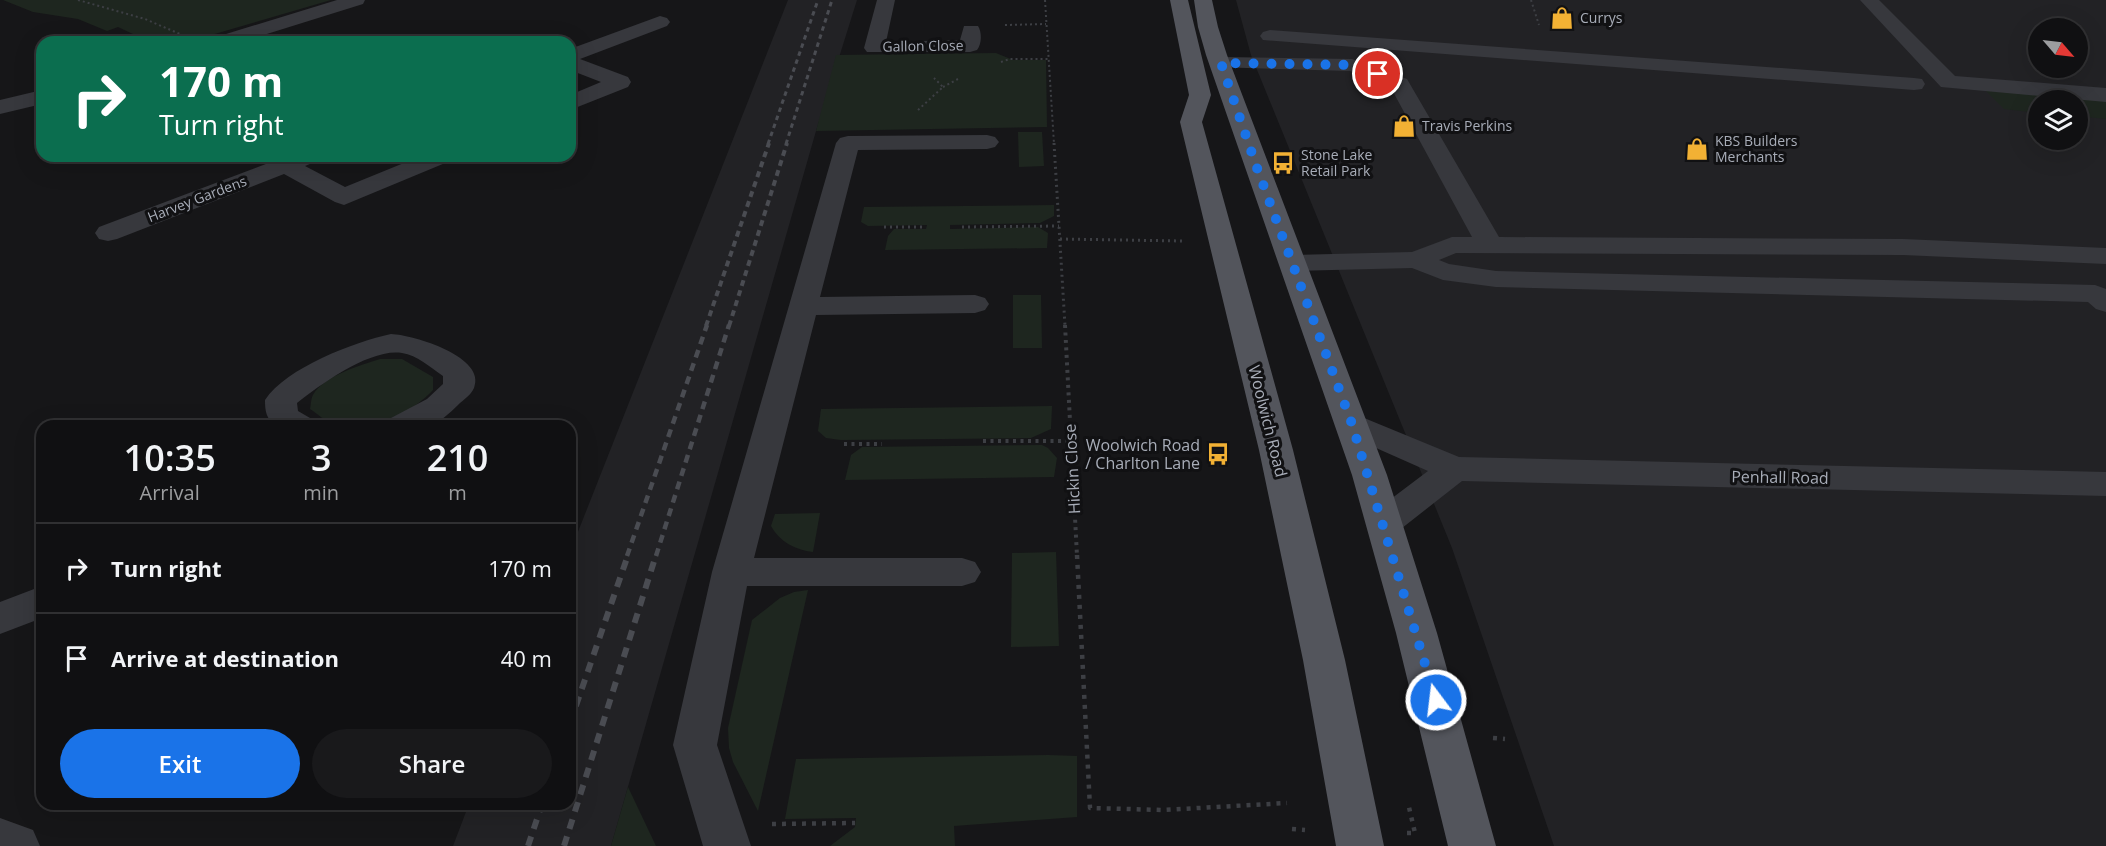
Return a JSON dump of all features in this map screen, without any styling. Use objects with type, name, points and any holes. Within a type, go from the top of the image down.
[{"type":"main road","name":"Woolwich Road","points":[[1179,0],[1200,95],[1191,122],[1276,450],[1324,660],[1360,846]]},
{"type":"main road","points":[[1203,0],[1209,28],[1257,168],[1352,424],[1384,523],[1433,692],[1472,846]]},
{"type":"street","points":[[239,36],[356,0]]},
{"type":"street","name":"Gallon Close","points":[[886,0],[874,48],[970,46],[971,30]]},
{"type":"street","points":[[1869,0],[1949,82],[2106,95]]},
{"type":"street","points":[[576,54],[660,22]]},
{"type":"street","points":[[258,30],[271,36]]},
{"type":"street","points":[[1270,36],[1914,84]]},
{"type":"street","points":[[1221,63],[1352,65],[1399,84],[1490,245]]},
{"type":"street","points":[[576,65],[620,82],[576,100]]},
{"type":"street","points":[[0,107],[36,98]]},
{"type":"street","points":[[727,846],[695,745],[731,572],[848,144],[987,142]]},
{"type":"street","name":"Harvey Gardens","points":[[108,233],[293,162]]},
{"type":"street","points":[[285,165],[344,197],[428,162]]},
{"type":"street","points":[[1293,263],[1416,260],[1452,245],[1903,247],[2106,256]]},
{"type":"street","points":[[1416,260],[1443,272],[1497,279],[2095,294],[2106,303]]},
{"type":"street","points":[[803,306],[975,304]]},
{"type":"street","points":[[289,420],[282,415],[281,400],[301,383],[372,347],[393,342],[408,344],[459,372],[459,387],[438,406],[414,420]]},
{"type":"street","name":"Penhall Road","points":[[1352,424],[1454,469],[2106,484]]},
{"type":"street","points":[[1384,523],[1454,469]]},
{"type":"street","points":[[731,572],[962,572]]},
{"type":"street","points":[[0,619],[36,604]]},
{"type":"street","points":[[0,840],[16,846]]},
{"type":"path","points":[[78,0],[146,19],[182,35]]},
{"type":"path","name":"Hickin Close","points":[[1045,0],[1090,808],[1163,810],[1287,803]]},
{"type":"path","points":[[1531,0],[1539,28]]},
{"type":"path","points":[[914,113],[943,87],[933,77],[928,64],[932,47]]},
{"type":"path","points":[[962,227],[1059,226]]},
{"type":"path","points":[[884,227],[924,227]]},
{"type":"path","points":[[1060,239],[1182,241]]},
{"type":"path","points":[[983,441],[1071,441]]},
{"type":"path","points":[[844,444],[882,444]]},
{"type":"path","points":[[1489,738],[1505,739]]},
{"type":"path","points":[[772,824],[855,823]]},
{"type":"path","points":[[1292,830],[1305,830]]},
{"type":"shaded area","points":[[3,0],[331,0],[208,36],[137,36],[118,27],[107,31],[78,19],[33,12]]},
{"type":"shaded area","points":[[788,0],[857,0],[816,131],[611,846],[453,846],[467,810],[576,810],[576,537]]},
{"type":"shaded area","points":[[1236,0],[2106,0],[2106,846],[1554,846],[1452,548],[1251,55]]},
{"type":"shaded area","points":[[996,53],[1013,60],[1046,60],[1047,127],[816,131],[836,55]]},
{"type":"shaded area","points":[[1984,89],[2028,93],[2028,112],[2004,109]]},
{"type":"shaded area","points":[[2088,98],[2106,100],[2106,119],[2088,117]]},
{"type":"shaded area","points":[[1018,132],[1042,132],[1044,166],[1019,167]]},
{"type":"shaded area","points":[[1054,205],[1054,216],[1040,223],[950,225],[950,229],[1038,227],[1048,233],[1047,248],[885,250],[888,236],[894,229],[926,229],[927,225],[868,226],[861,222],[864,207]]},
{"type":"shaded area","points":[[1013,295],[1041,295],[1042,348],[1013,348]]},
{"type":"shaded area","points":[[380,359],[402,359],[433,377],[433,390],[413,407],[390,420],[326,420],[310,409],[313,395],[325,382],[363,364]]},
{"type":"shaded area","points":[[1052,406],[1051,429],[1031,438],[841,440],[826,438],[818,431],[821,409]]},
{"type":"shaded area","points":[[1042,445],[1057,458],[1054,477],[845,480],[851,455],[862,447]]},
{"type":"shaded area","points":[[820,513],[813,552],[789,544],[779,537],[771,526],[775,514]]},
{"type":"shaded area","points":[[1056,552],[1059,646],[1011,647],[1012,553]]},
{"type":"shaded area","points":[[808,590],[758,811],[733,762],[729,748],[728,728],[752,620],[780,598],[794,592]]},
{"type":"shaded area","points":[[1077,756],[1077,817],[954,826],[955,846],[830,846],[855,827],[856,818],[785,819],[796,759]]},
{"type":"shaded area","points":[[628,787],[656,846],[611,846]]},
{"type":"railway","points":[[768,144],[818,0]]},
{"type":"railway","points":[[786,144],[832,0]]},
{"type":"railway","points":[[706,326],[769,143]]},
{"type":"railway","points":[[729,326],[787,143]]},
{"type":"railway","points":[[627,556],[707,325]]},
{"type":"railway","points":[[656,556],[729,325]]},
{"type":"railway","points":[[576,706],[628,555]]},
{"type":"railway","points":[[576,808],[656,555]]},
{"type":"railway","points":[[528,846],[540,810]]},
{"type":"railway","points":[[564,846],[575,810]]},
{"type":"place","name":"Currys","points":[[1562,18]]},
{"type":"place","name":"Travis Perkins","points":[[1404,126]]},
{"type":"place","name":"KBS Builders Merchants","points":[[1697,149]]},
{"type":"place","name":"Stone Lake Retail Park","points":[[1283,163]]},
{"type":"place","name":"Woolwich Road / Charlton Lane","points":[[1218,454]]},
{"type":"route","points":[[1378,74],[1352,65],[1221,63],[1257,168],[1352,424],[1436,700]]}]
